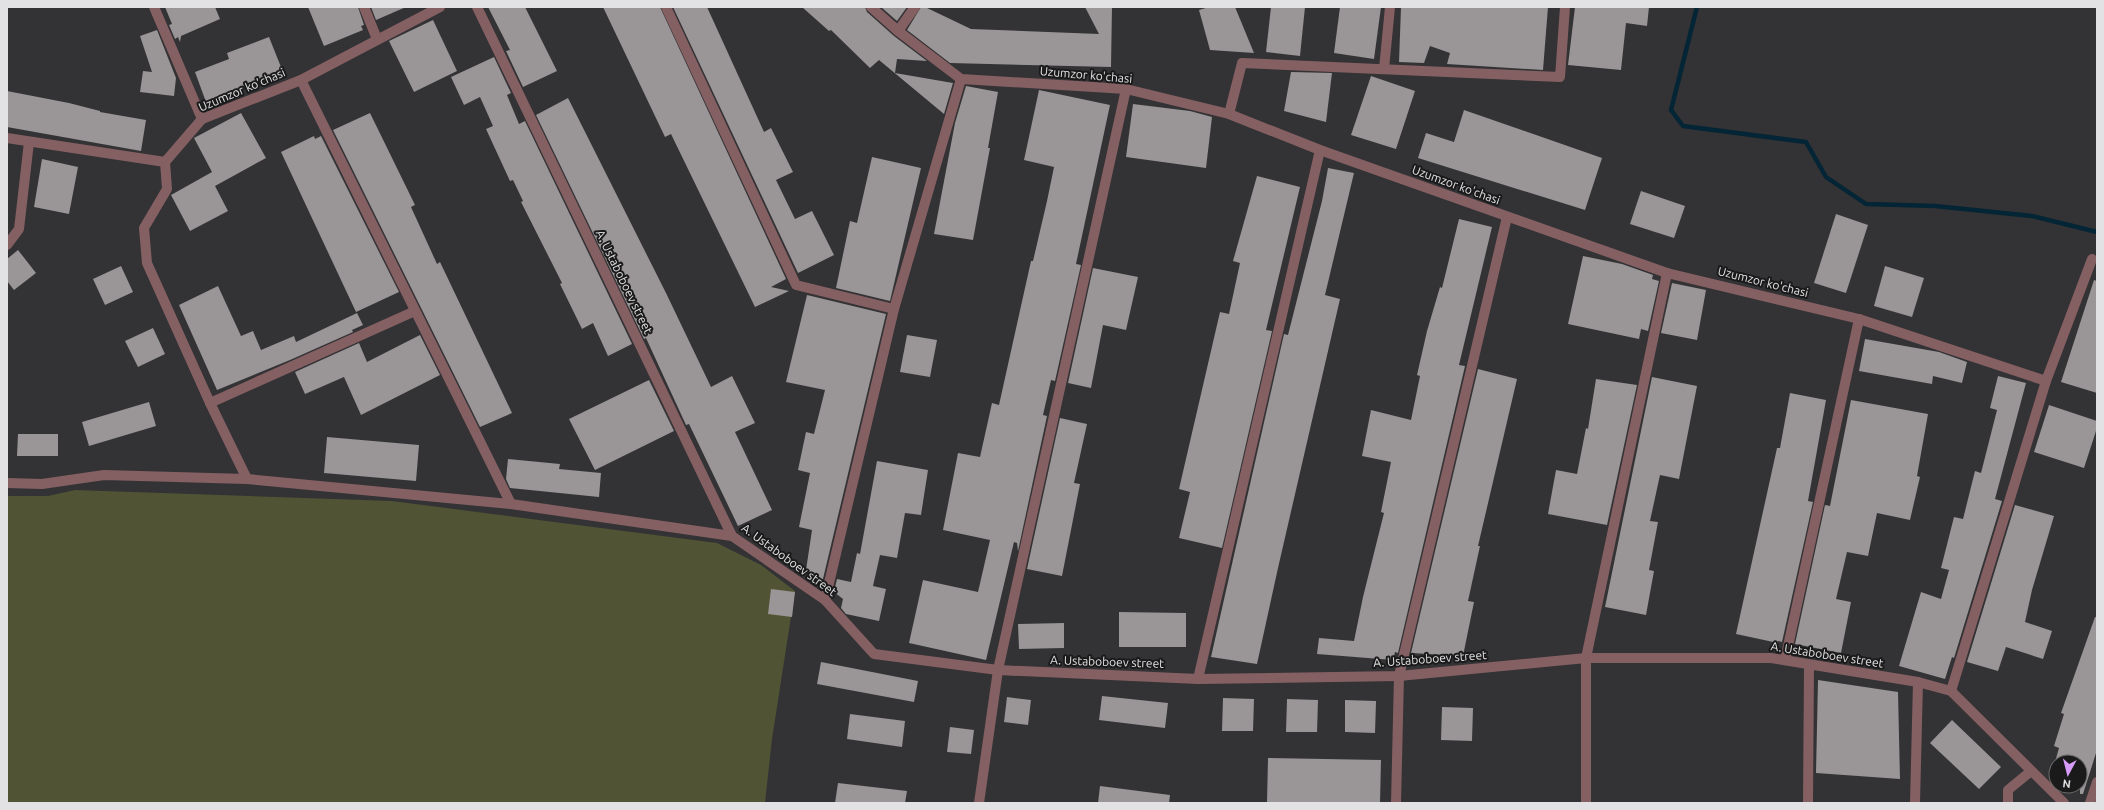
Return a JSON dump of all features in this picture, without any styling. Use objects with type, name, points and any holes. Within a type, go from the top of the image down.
[{"type":"street","points":[[154,7],[202,119]]},
{"type":"street","points":[[364,7],[377,39]]},
{"type":"street","name":"Uzumzor ko'chasi","points":[[165,162],[202,119],[301,80],[440,7]]},
{"type":"street","name":"A. Ustaboboev street","points":[[477,7],[732,536],[825,600],[874,654],[998,670],[1198,679],[1399,676],[1586,658],[1771,658],[1918,682],[1951,691],[2064,803]]},
{"type":"street","points":[[666,7],[796,285],[894,309]]},
{"type":"street","points":[[825,600],[894,309],[961,78],[898,30],[871,7]]},
{"type":"street","points":[[898,30],[915,7]]},
{"type":"street","points":[[1384,69],[1390,7]]},
{"type":"street","points":[[1229,114],[1242,63],[1560,77],[1565,7]]},
{"type":"street","name":"Uzumzor ko'chasi","points":[[961,78],[1126,89],[1229,114],[1320,150],[1667,273],[1859,319],[2046,381]]},
{"type":"street","points":[[301,80],[511,504]]},
{"type":"street","points":[[979,803],[998,670],[1126,89]]},
{"type":"street","points":[[7,138],[165,162],[167,189],[144,228],[147,263],[210,403],[247,479]]},
{"type":"street","points":[[7,245],[19,229],[28,142]]},
{"type":"street","points":[[1198,679],[1320,150]]},
{"type":"street","points":[[1396,803],[1399,676],[1507,217]]},
{"type":"street","points":[[1951,691],[2046,381],[2092,259]]},
{"type":"street","points":[[1586,803],[1586,658],[1667,273]]},
{"type":"street","points":[[210,403],[415,311]]},
{"type":"street","points":[[1785,660],[1859,319]]},
{"type":"street","points":[[7,484],[42,484],[104,475],[247,479],[511,504],[732,536]]},
{"type":"street","points":[[1808,803],[1809,665]]},
{"type":"street","points":[[1915,803],[1918,682]]},
{"type":"street","points":[[2008,803],[2008,790],[2031,771]]},
{"type":"street","points":[[2090,803],[2097,782]]},
{"type":"green space","points":[[75,490],[392,501],[717,543],[761,565],[795,591],[772,739],[765,803],[7,803],[7,496],[48,496]]},
{"type":"building","points":[[165,7],[215,7],[220,19],[181,36],[180,42],[178,37],[175,39],[169,25],[172,24]]},
{"type":"building","points":[[308,7],[358,7],[364,25],[361,26],[363,30],[324,46]]},
{"type":"building","points":[[371,7],[406,7],[376,20]]},
{"type":"building","points":[[488,7],[525,7],[557,71],[523,87],[506,51],[510,50]]},
{"type":"building","points":[[603,7],[660,7],[786,279],[771,287],[789,291],[755,307],[671,134],[665,137]]},
{"type":"building","points":[[673,7],[707,7],[764,132],[771,128],[793,172],[776,180],[795,219],[812,211],[834,255],[798,273]]},
{"type":"building","points":[[802,7],[865,7],[867,12],[894,36],[927,61],[897,59],[895,73],[953,83],[944,114],[879,60],[870,68],[831,30],[829,31]]},
{"type":"building","points":[[881,7],[907,7],[897,21]]},
{"type":"building","points":[[921,7],[925,7],[971,29],[1099,34],[1085,7],[1112,7],[1111,67],[950,63],[907,30]]},
{"type":"building","points":[[1209,7],[1235,7],[1254,53],[1210,50],[1199,10]]},
{"type":"building","points":[[1271,7],[1305,7],[1300,56],[1266,52]]},
{"type":"building","points":[[1340,7],[1381,7],[1374,59],[1334,53]]},
{"type":"building","points":[[1401,7],[1548,7],[1543,70],[1447,64],[1450,53],[1430,46],[1424,63],[1399,62]]},
{"type":"building","points":[[1575,7],[1649,7],[1647,26],[1626,23],[1621,70],[1568,65]]},
{"type":"building","points":[[433,20],[457,71],[414,92],[389,41]]},
{"type":"building","points":[[157,30],[176,78],[174,96],[140,92],[143,71],[152,72],[140,36]]},
{"type":"building","points":[[269,37],[283,72],[206,102],[195,72],[229,59],[227,53]]},
{"type":"building","points":[[494,57],[511,93],[507,95],[519,124],[525,121],[632,344],[608,356],[593,323],[582,329],[560,284],[562,283],[521,202],[523,201],[513,180],[510,181],[486,129],[493,126],[480,97],[464,105],[451,77]]},
{"type":"building","points":[[1291,72],[1332,73],[1326,122],[1284,111]]},
{"type":"building","points":[[1371,76],[1415,91],[1396,149],[1351,135]]},
{"type":"building","points":[[966,86],[998,92],[988,148],[990,148],[973,240],[934,234],[955,123]]},
{"type":"building","points":[[1039,90],[1110,105],[1076,264],[1081,265],[1055,381],[1051,380],[1043,415],[1047,416],[1018,551],[1017,543],[1014,542],[986,660],[909,643],[923,580],[978,592],[990,540],[943,530],[958,453],[980,457],[992,403],[999,405],[1031,261],[1033,261],[1047,201],[1054,167],[1024,160]]},
{"type":"building","points":[[7,91],[69,103],[100,112],[146,120],[141,151],[7,127]]},
{"type":"building","points":[[568,98],[666,293],[711,387],[732,376],[755,423],[735,432],[772,510],[738,526],[689,424],[686,425],[646,338],[644,339],[536,115]]},
{"type":"building","points":[[1133,104],[1190,111],[1212,117],[1206,168],[1126,157]]},
{"type":"building","points":[[1464,110],[1602,158],[1585,210],[1418,158],[1426,133],[1454,142]]},
{"type":"building","points":[[241,113],[266,158],[215,186],[228,211],[190,231],[171,195],[212,172],[194,138]]},
{"type":"building","points":[[370,113],[415,205],[411,207],[437,264],[440,262],[512,413],[480,427],[333,130]]},
{"type":"building","points":[[314,136],[315,139],[321,136],[399,292],[356,312],[281,152]]},
{"type":"building","points":[[872,157],[921,168],[890,301],[836,288],[850,221],[857,223]]},
{"type":"building","points":[[42,159],[78,167],[69,214],[34,207]]},
{"type":"building","points":[[1328,168],[1354,173],[1325,295],[1340,299],[1257,664],[1211,657],[1284,334],[1288,335],[1322,201]]},
{"type":"building","points":[[1257,176],[1300,187],[1266,330],[1272,331],[1222,548],[1179,538],[1190,492],[1179,489],[1220,312],[1229,314],[1240,263],[1233,261]]},
{"type":"building","points":[[1641,191],[1685,206],[1674,238],[1630,224]]},
{"type":"building","points":[[1836,214],[1868,225],[1846,293],[1814,283]]},
{"type":"building","points":[[1459,219],[1492,227],[1459,365],[1465,366],[1398,653],[1395,652],[1393,660],[1317,654],[1319,638],[1354,641],[1363,597],[1384,513],[1381,512],[1391,462],[1362,456],[1371,410],[1411,420],[1420,376],[1417,375],[1427,331],[1440,287],[1442,288]]},
{"type":"building","points":[[18,250],[36,273],[14,290],[7,281],[7,259]]},
{"type":"building","points":[[1583,256],[1622,264],[1653,275],[1652,279],[1659,281],[1648,331],[1641,329],[1639,339],[1568,324]]},
{"type":"building","points":[[121,266],[133,292],[105,305],[93,279]]},
{"type":"building","points":[[1885,266],[1924,278],[1912,317],[1874,306]]},
{"type":"building","points":[[1093,268],[1138,277],[1126,330],[1103,325],[1091,388],[1068,383]]},
{"type":"building","points":[[2094,280],[2097,281],[2097,393],[2061,382]]},
{"type":"building","points":[[1672,283],[1706,290],[1697,340],[1661,333]]},
{"type":"building","points":[[218,286],[241,336],[253,331],[261,350],[294,336],[296,342],[357,313],[363,325],[352,330],[353,332],[217,390],[179,305]]},
{"type":"building","points":[[807,295],[886,314],[822,583],[806,570],[812,530],[799,527],[810,473],[798,470],[806,432],[814,434],[825,390],[786,382]]},
{"type":"building","points":[[153,328],[165,354],[138,367],[125,341]]},
{"type":"building","points":[[420,335],[440,375],[361,415],[344,377],[305,394],[295,372],[359,343],[367,362]]},
{"type":"building","points":[[907,335],[937,340],[930,377],[900,372]]},
{"type":"building","points":[[1865,339],[1939,352],[1967,362],[1962,383],[1933,376],[1932,384],[1859,371]]},
{"type":"building","points":[[1478,369],[1517,379],[1478,546],[1480,546],[1468,601],[1474,602],[1463,656],[1411,653]]},
{"type":"building","points":[[1998,376],[2026,383],[1995,499],[2002,501],[1954,658],[1952,657],[1945,679],[1899,666],[1921,592],[1941,599],[1949,570],[1941,568],[1954,517],[1963,519],[1975,471],[1981,473],[1997,410],[1990,408]]},
{"type":"building","points":[[1652,377],[1697,386],[1679,479],[1660,475],[1650,521],[1658,522],[1649,570],[1654,571],[1646,615],[1605,607]]},
{"type":"building","points":[[1596,379],[1637,385],[1607,525],[1548,514],[1556,470],[1577,474],[1586,428],[1588,429]]},
{"type":"building","points":[[649,380],[674,431],[595,470],[569,419]]},
{"type":"building","points":[[1790,393],[1826,400],[1808,501],[1813,502],[1782,642],[1778,641],[1778,643],[1736,634],[1777,448],[1780,448]]},
{"type":"building","points":[[1851,400],[1928,414],[1917,476],[1920,477],[1910,520],[1877,513],[1868,556],[1847,552],[1836,599],[1851,602],[1841,653],[1795,644],[1825,505],[1830,506]]},
{"type":"building","points":[[149,402],[156,426],[89,446],[82,422]]},
{"type":"building","points":[[2049,405],[2097,421],[2097,428],[2084,468],[2034,452]]},
{"type":"building","points":[[1060,418],[1087,424],[1074,483],[1080,484],[1062,576],[1027,569]]},
{"type":"building","points":[[18,434],[58,434],[58,456],[17,456]]},
{"type":"building","points":[[327,437],[419,445],[416,481],[324,473]]},
{"type":"building","points":[[508,459],[560,464],[559,469],[601,473],[599,497],[510,488],[506,479]]},
{"type":"building","points":[[877,461],[928,470],[921,515],[905,513],[897,558],[880,555],[873,586],[886,589],[879,621],[846,614],[841,608],[843,599],[834,592],[837,579],[851,582],[857,553],[860,554]]},
{"type":"building","points":[[2015,505],[2054,516],[2032,590],[2025,622],[2052,631],[2043,659],[2006,647],[1998,671],[1967,662]]},
{"type":"building","points":[[771,589],[795,592],[792,617],[768,614]]},
{"type":"building","points":[[1119,612],[1186,613],[1186,647],[1119,647]]},
{"type":"building","points":[[2095,617],[2097,617],[2097,750],[2088,778],[2088,754],[2057,754],[2059,748],[2054,746],[2064,714],[2061,713]]},
{"type":"building","points":[[1064,623],[1064,648],[1019,649],[1018,624]]},
{"type":"building","points":[[821,662],[918,681],[914,702],[817,684]]},
{"type":"building","points":[[1818,680],[1898,692],[1900,779],[1816,773]]},
{"type":"building","points":[[1102,696],[1168,703],[1165,728],[1099,720]]},
{"type":"building","points":[[1007,697],[1031,700],[1028,725],[1004,722]]},
{"type":"building","points":[[1223,698],[1254,699],[1253,731],[1222,731]]},
{"type":"building","points":[[1287,699],[1318,700],[1317,732],[1286,732]]},
{"type":"building","points":[[1345,700],[1376,701],[1375,733],[1345,732]]},
{"type":"building","points":[[1442,707],[1473,708],[1472,741],[1441,740]]},
{"type":"building","points":[[850,714],[905,721],[902,747],[847,739]]},
{"type":"building","points":[[1952,720],[2001,767],[1979,789],[1930,743]]},
{"type":"building","points":[[950,727],[974,730],[971,754],[947,752]]},
{"type":"building","points":[[1268,758],[1381,760],[1380,803],[1267,803]]},
{"type":"building","points":[[838,783],[907,791],[905,803],[835,803]]},
{"type":"building","points":[[1100,786],[1170,795],[1169,803],[1098,803]]},
{"type":"waterway","points":[[1697,7],[1671,110],[1683,126],[1806,142],[1826,177],[1866,204],[1935,206],[2032,216],[2097,232]]}]
